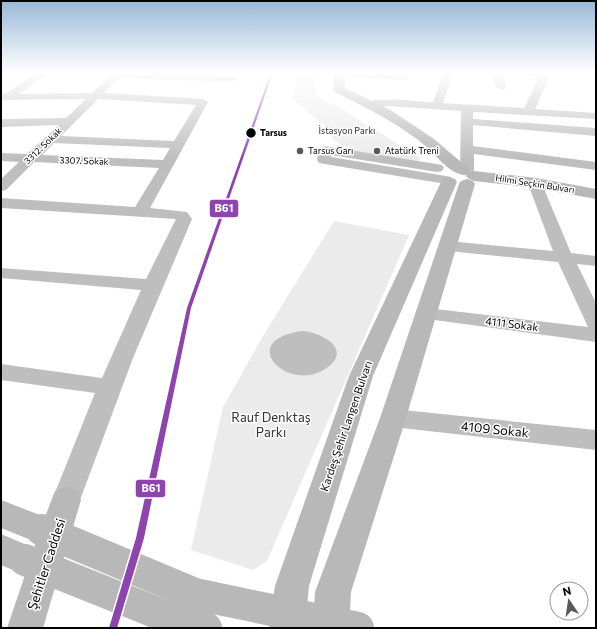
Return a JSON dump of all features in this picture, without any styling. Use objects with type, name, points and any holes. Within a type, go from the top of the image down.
[{"type":"main road","points":[[340,101],[387,124],[409,144]]},
{"type":"main road","points":[[331,628],[333,592],[393,418],[448,246],[458,176],[429,142],[388,114],[363,101]]},
{"type":"main road","points":[[420,153],[458,176]]},
{"type":"main road","name":"Hilmi Seçkin Bulvarı","points":[[458,176],[596,200]]},
{"type":"main road","name":"Hilmi Seçkin Bulvarı","points":[[458,176],[536,183],[596,194]]},
{"type":"main road","name":"Kardeş Şehir Langen Bulvarı","points":[[286,628],[292,586],[361,376],[458,176]]},
{"type":"main road","name":"Şehitler Caddesi","points":[[25,628],[66,500]]},
{"type":"main road","points":[[1,514],[195,594],[358,628]]},
{"type":"main road","points":[[13,554],[180,622],[206,628]]},
{"type":"street","name":"3312. Sokak","points":[[1,187],[90,101]]},
{"type":"street","points":[[140,212],[203,102],[191,101]]},
{"type":"street","points":[[437,106],[439,101]]},
{"type":"street","points":[[528,112],[533,101]]},
{"type":"street","points":[[370,104],[390,103],[596,116]]},
{"type":"street","points":[[458,176],[468,149],[466,121],[467,108]]},
{"type":"street","points":[[1,123],[68,121]]},
{"type":"street","points":[[466,121],[596,132]]},
{"type":"street","points":[[51,139],[178,145]]},
{"type":"street","points":[[468,149],[596,166]]},
{"type":"street","points":[[325,150],[458,176],[324,160],[325,150]]},
{"type":"street","name":"3307. Sokak","points":[[1,157],[167,164]]},
{"type":"street","points":[[537,189],[564,257],[596,324]]},
{"type":"street","points":[[1,203],[175,214],[181,215],[184,219],[151,285],[108,388],[66,500]]},
{"type":"street","points":[[448,246],[596,261]]},
{"type":"street","points":[[1,273],[151,285]]},
{"type":"street","name":"4111 Sokak","points":[[427,314],[596,335]]},
{"type":"street","points":[[1,372],[108,388]]},
{"type":"street","name":"4109 Sokak","points":[[393,418],[596,440]]},
{"type":"green space","name":"İstasyon Parkı","points":[[296,101],[326,101],[342,109],[420,158],[418,161],[360,154],[333,140],[329,129]]},
{"type":"green space","name":"Rauf Denktaş Parkı","points":[[334,221],[409,235],[267,561],[253,570],[191,550],[223,407],[260,341]]},
{"type":"shaded area","points":[[303,331],[311,332],[326,339],[336,349],[337,355],[333,362],[325,369],[310,375],[296,375],[283,370],[274,362],[270,353],[272,344],[283,336]]},
{"type":"transit line","name":"B61","points":[[113,628],[140,538],[189,308],[262,101]]},
{"type":"place","name":"Tarsus","points":[[251,133]]},
{"type":"place","name":"Tarsus Garı","points":[[300,151]]},
{"type":"place","name":"Atatürk Treni","points":[[377,151]]}]
